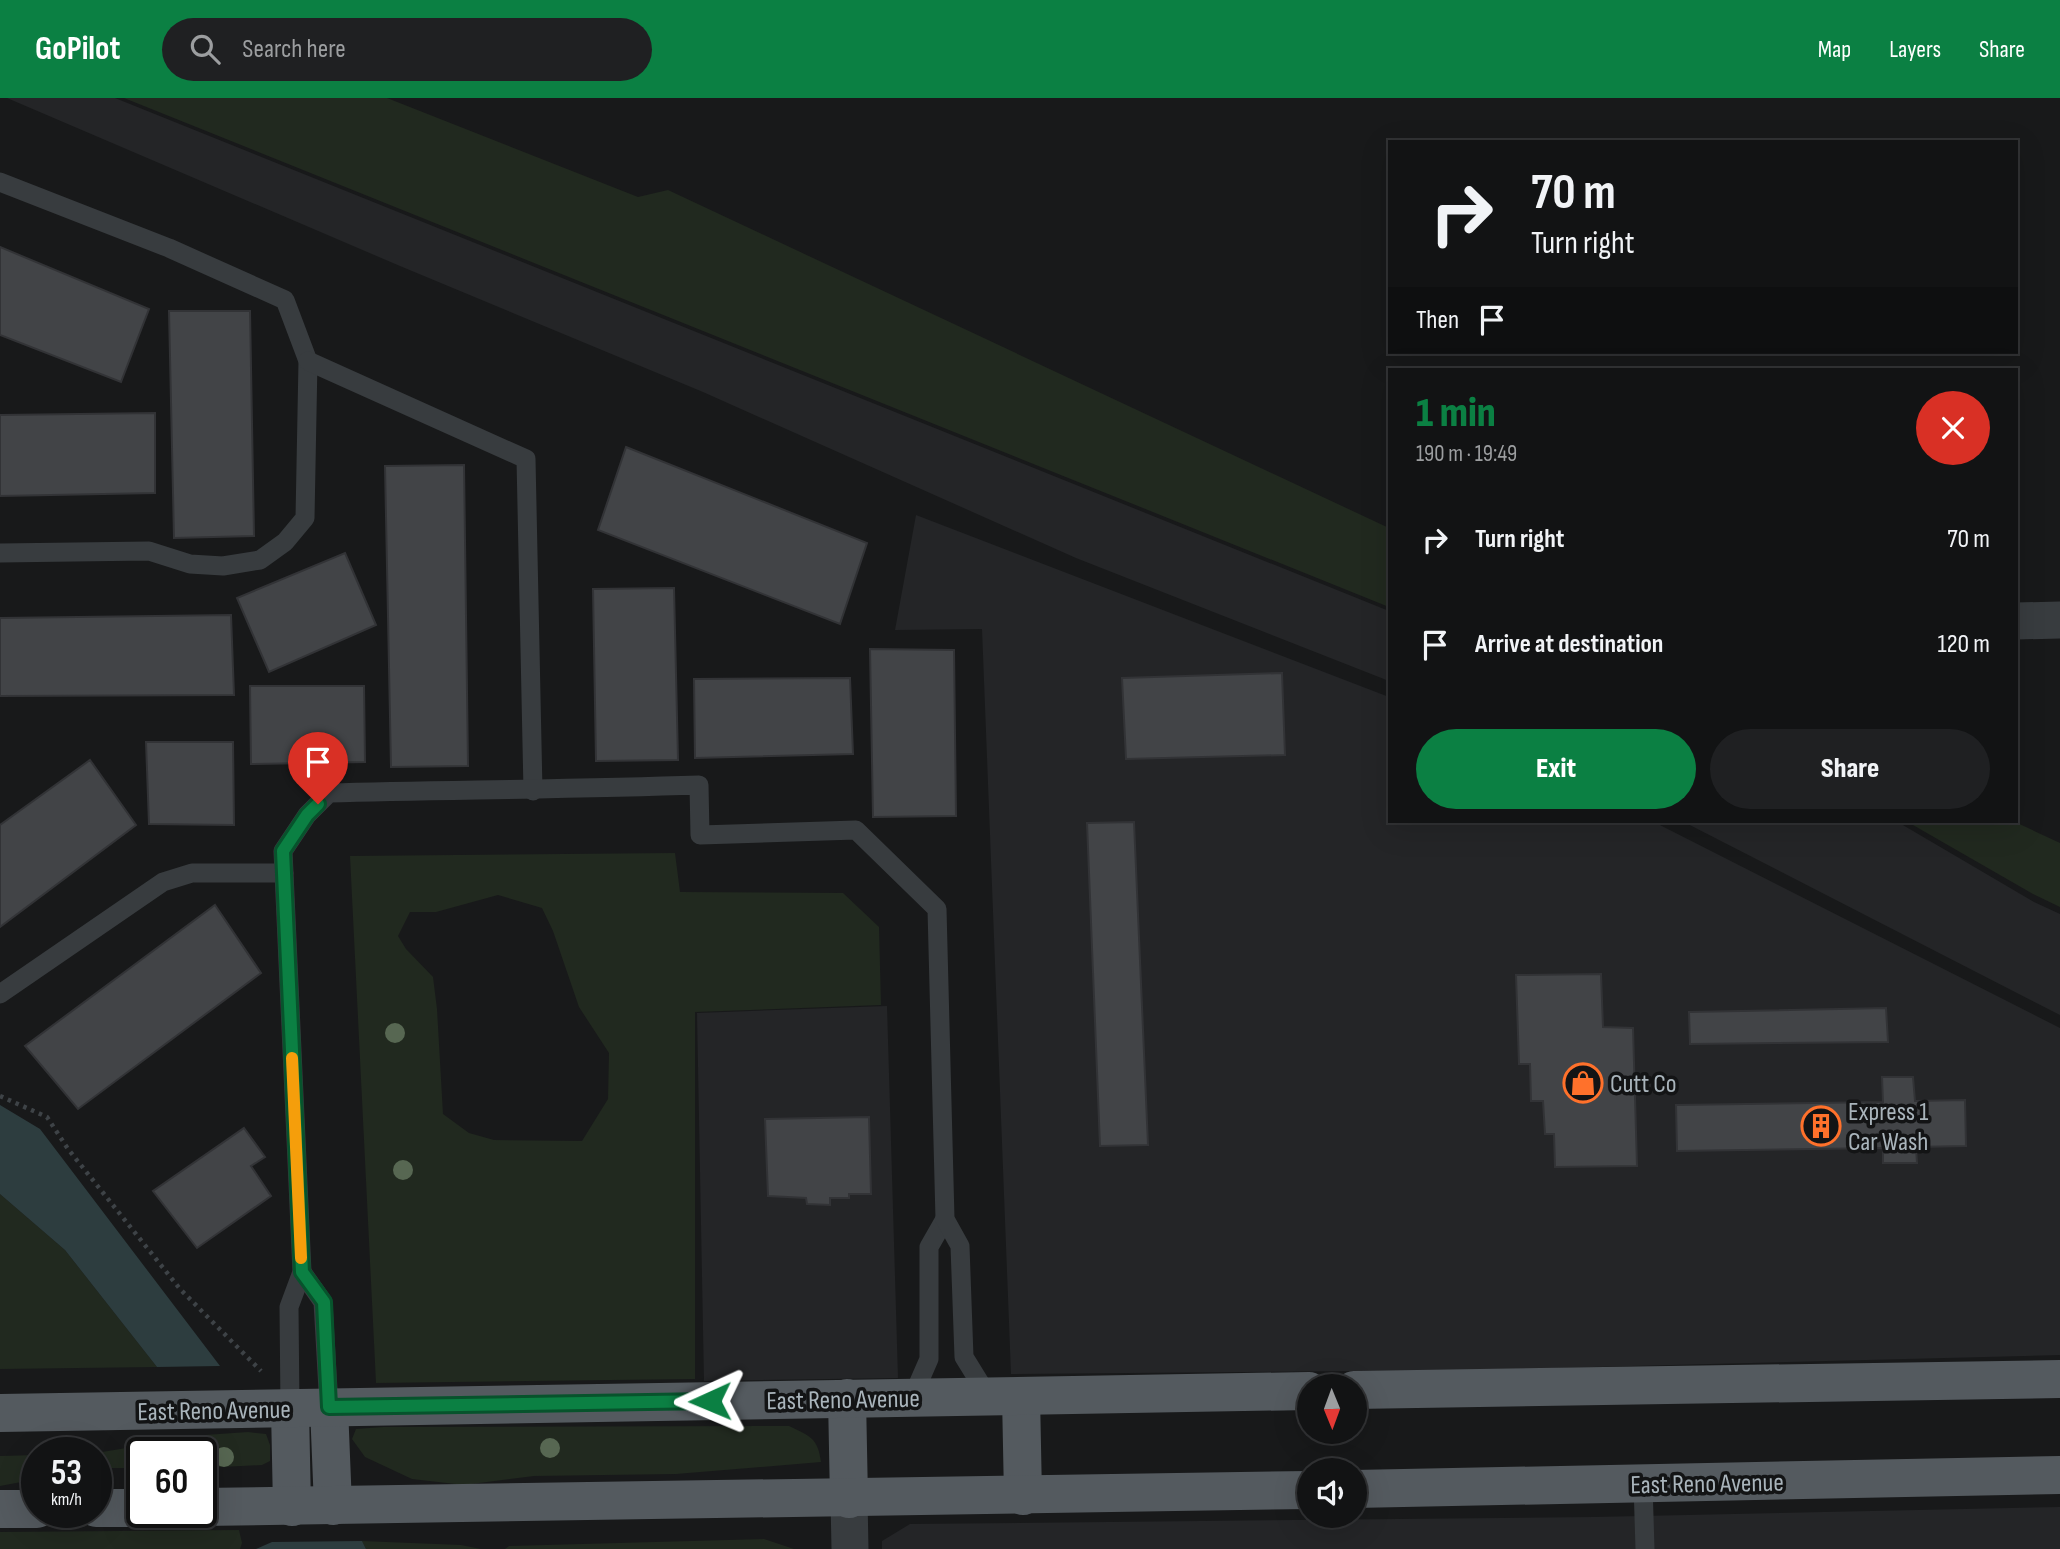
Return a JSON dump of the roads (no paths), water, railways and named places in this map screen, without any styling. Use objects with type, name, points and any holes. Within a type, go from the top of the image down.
[{"type":"main road","points":[[1367,1390],[2060,1379]]},
{"type":"main road","name":"East Reno Avenue","points":[[0,1413],[1297,1391]]},
{"type":"main road","points":[[1004,1396],[1023,1496]]},
{"type":"main road","points":[[847,1398],[849,1499]]},
{"type":"main road","points":[[329,1407],[333,1506]]},
{"type":"main road","points":[[290,1409],[292,1507]]},
{"type":"main road","name":"East Reno Avenue","points":[[1367,1489],[2060,1475]]},
{"type":"main road","points":[[217,1507],[1297,1490]]},
{"type":"main road","points":[[0,1509],[21,1509]]},
{"type":"street","points":[[2018,621],[2060,620]]},
{"type":"street","points":[[849,1499],[850,1549]]},
{"type":"lane","points":[[0,182],[169,248],[285,300],[308,361],[305,518],[285,542],[260,560],[223,566],[190,564],[149,551],[0,553]]},
{"type":"lane","points":[[308,361],[526,459],[533,791]]},
{"type":"lane","points":[[290,1409],[289,1307],[302,1272],[283,851],[307,815],[329,793],[488,789],[533,791],[699,785],[700,835],[856,830],[937,909],[945,1219],[960,1246],[964,1357],[1004,1396]]},
{"type":"lane","points":[[0,994],[163,882],[192,873],[284,873]]},
{"type":"lane","points":[[912,1398],[929,1359],[929,1247],[945,1219]]},
{"type":"lane","points":[[302,1272],[324,1302],[329,1407]]},
{"type":"lane","points":[[1643,1484],[1645,1549]]},
{"type":"place","name":"Cutt Co","points":[[1583,1083]]},
{"type":"place","name":"Express 1 Car Wash","points":[[1821,1126]]}]
